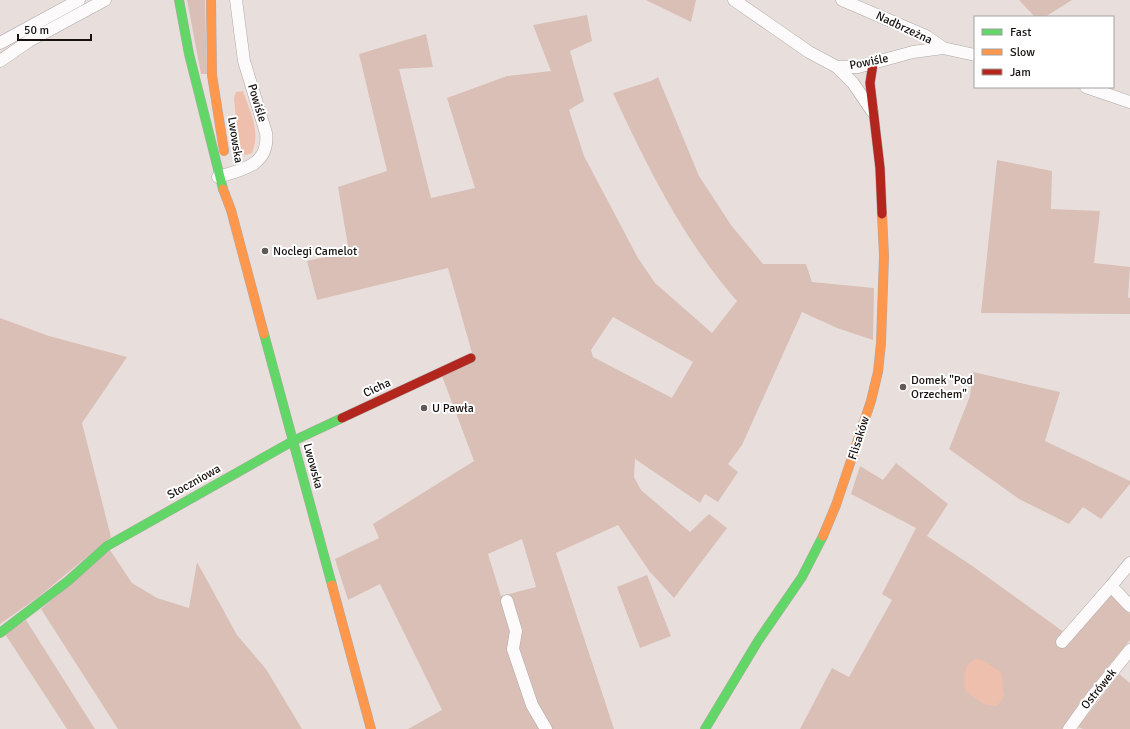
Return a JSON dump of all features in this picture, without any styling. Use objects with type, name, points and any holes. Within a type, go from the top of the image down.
[{"type":"street","points":[[0,43],[79,0]]},
{"type":"street","points":[[0,61],[29,41],[105,0]]},
{"type":"street","name":"Lwowska","points":[[179,0],[188,55],[223,176],[371,729]]},
{"type":"street","name":"Lwowska","points":[[211,0],[212,75],[223,176]]},
{"type":"street","name":"Powiśle","points":[[223,176],[247,168],[259,159],[265,150],[266,138],[244,61],[236,0]]},
{"type":"street","name":"Nadbrzeżna","points":[[842,0],[926,36],[943,48]]},
{"type":"street","name":"Powiśle","points":[[742,2],[809,52],[837,67],[858,67],[913,52],[943,48],[974,54]]},
{"type":"street","name":"Flisaków","points":[[705,729],[758,642],[802,577],[818,547],[836,505],[871,401],[878,372],[881,343],[884,256],[880,168],[872,111],[870,83],[872,64]]},
{"type":"street","name":"Flisaków","points":[[837,67],[853,83],[872,111]]},
{"type":"street","name":"Lwowska","points":[[203,108],[206,91],[212,75]]},
{"type":"street","points":[[1089,88],[1130,102]]},
{"type":"street","name":"Cicha","points":[[293,441],[471,358]]},
{"type":"street","name":"Stoczniowa","points":[[0,632],[68,581],[107,546],[293,441]]},
{"type":"street","points":[[1062,642],[1130,563]]},
{"type":"street","points":[[1111,586],[1130,606]]},
{"type":"street","points":[[507,601],[516,631],[513,649],[532,704],[546,729]]},
{"type":"street","name":"Ostrówek","points":[[1069,729],[1092,697],[1130,650]]},
{"type":"shaded area","points":[[187,0],[205,0],[207,74],[201,74]]},
{"type":"shaded area","points":[[646,0],[696,0],[691,22]]},
{"type":"shaded area","points":[[1019,0],[1072,0],[1047,16],[1034,16]]},
{"type":"shaded area","points":[[587,15],[592,41],[570,51],[584,101],[569,110],[584,156],[638,258],[655,283],[712,333],[737,301],[718,278],[683,228],[639,148],[613,93],[651,81],[658,77],[699,176],[731,225],[763,264],[806,264],[812,282],[874,288],[873,340],[837,328],[802,312],[742,445],[728,464],[738,472],[718,502],[705,494],[700,503],[635,459],[634,477],[641,490],[690,532],[709,514],[727,528],[674,598],[650,572],[618,525],[556,553],[614,729],[408,729],[442,710],[380,584],[348,600],[335,559],[379,538],[373,524],[474,461],[442,376],[472,353],[448,268],[317,300],[307,261],[349,252],[338,187],[387,171],[359,54],[426,34],[433,67],[399,69],[431,198],[475,188],[447,98],[507,76],[551,71],[533,25]],"holes":[[[613,317],[693,362],[672,398],[593,357],[591,350]],[[522,539],[536,587],[501,596],[488,554]]]},
{"type":"shaded area","points":[[243,91],[255,129],[252,153],[246,155],[239,152],[234,98],[236,92]]},
{"type":"shaded area","points":[[997,160],[1052,171],[1051,209],[1100,211],[1094,263],[1130,267],[1128,297],[1130,298],[1130,314],[981,313]]},
{"type":"shaded area","points":[[0,318],[49,336],[127,357],[82,423],[111,537],[37,598],[0,624]]},
{"type":"shaded area","points":[[973,372],[1060,392],[1045,441],[1130,481],[1130,484],[1101,519],[1083,507],[1069,524],[1019,499],[949,449],[970,396]]},
{"type":"shaded area","points":[[896,463],[948,504],[927,536],[971,565],[1072,638],[1111,595],[1130,614],[1130,640],[1082,699],[1062,729],[800,729],[832,668],[849,677],[892,600],[882,594],[916,528],[851,494],[860,466],[883,480]]},
{"type":"shaded area","points":[[110,550],[132,583],[157,598],[189,608],[197,562],[237,635],[266,669],[302,729],[118,729],[41,609]]},
{"type":"shaded area","points":[[647,575],[671,636],[640,648],[617,587]]},
{"type":"shaded area","points":[[26,620],[95,729],[67,729],[5,634]]},
{"type":"shaded area","points":[[977,659],[982,660],[1001,672],[1004,696],[997,706],[984,704],[966,692],[964,678],[966,668],[972,661]]},
{"type":"shaded area","points":[[1119,674],[1130,683],[1130,729],[1083,729],[1078,727]]},
{"type":"traffic: fast","points":[[179,0],[189,54],[223,189]]},
{"type":"traffic: fast","points":[[264,334],[332,585]]},
{"type":"traffic: fast","points":[[0,633],[68,581],[107,546],[293,441],[342,418]]},
{"type":"traffic: fast","points":[[705,729],[758,641],[802,577],[823,536]]},
{"type":"traffic: slow","points":[[211,0],[212,75],[224,151]]},
{"type":"traffic: slow","points":[[223,189],[231,210],[264,334]]},
{"type":"traffic: slow","points":[[823,536],[836,505],[871,401],[878,372],[881,343],[884,256],[882,214]]},
{"type":"traffic: slow","points":[[332,585],[371,729]]},
{"type":"traffic: jam","points":[[873,64],[870,83],[880,168],[882,214]]},
{"type":"traffic: jam","points":[[342,418],[471,358]]},
{"type":"place","name":"Noclegi Camelot","points":[[265,251]]},
{"type":"place","name":"Domek \"Pod Orzechem\"","points":[[903,387]]},
{"type":"place","name":"U Pawła","points":[[424,408]]}]
